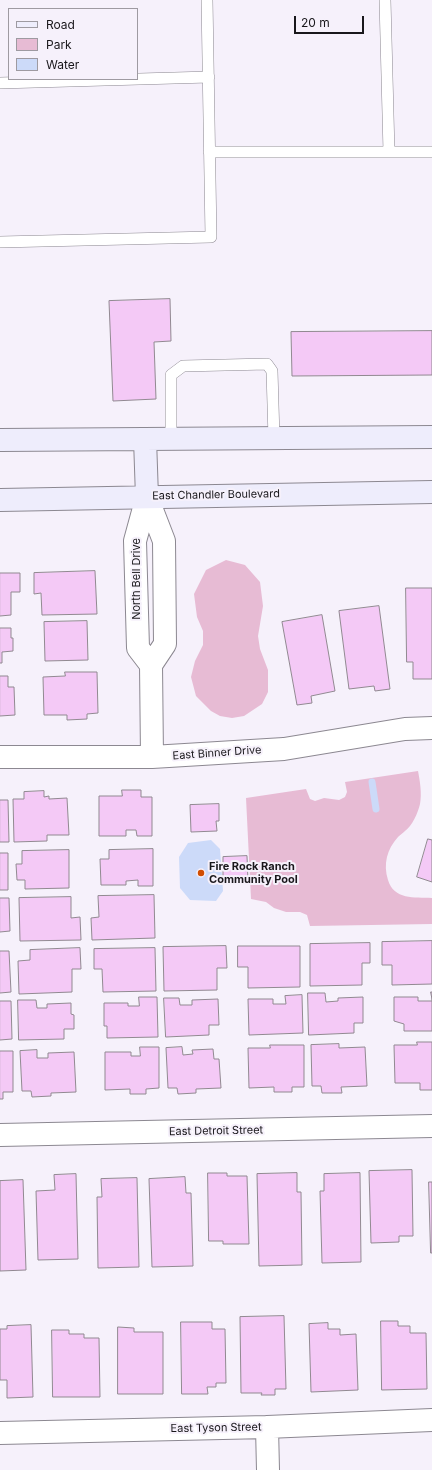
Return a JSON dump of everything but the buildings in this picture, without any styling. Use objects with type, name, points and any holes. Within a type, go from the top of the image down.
[{"type":"main road","points":[[0,440],[432,437]]},
{"type":"main road","points":[[145,439],[147,497]]},
{"type":"main road","name":"East Chandler Boulevard","points":[[0,500],[432,492]]},
{"type":"street","name":"North Bell Drive","points":[[147,497],[135,541],[138,648],[150,665],[152,757]]},
{"type":"street","name":"East Binner Drive","points":[[0,757],[152,757],[284,749],[405,729],[432,728]]},
{"type":"street","name":"East Detroit Street","points":[[0,1134],[432,1126]]},
{"type":"street","name":"East Tyson Street","points":[[0,1433],[267,1427],[432,1420]]},
{"type":"street","points":[[267,1427],[268,1470]]},
{"type":"lane","points":[[0,242],[210,237],[207,0]]},
{"type":"lane","points":[[385,0],[389,152]]},
{"type":"lane","points":[[138,79],[209,77]]},
{"type":"lane","points":[[0,83],[104,80]]},
{"type":"lane","points":[[209,152],[432,152]]},
{"type":"lane","points":[[171,439],[171,375],[183,366],[266,364],[272,371],[274,438]]},
{"type":"green space","points":[[226,560],[245,565],[260,582],[263,606],[258,636],[260,649],[268,670],[268,692],[262,704],[244,716],[232,718],[220,716],[211,711],[196,696],[191,677],[195,661],[203,645],[203,631],[197,617],[194,594],[206,570]]},
{"type":"green space","points":[[418,771],[421,792],[419,808],[408,829],[398,837],[391,847],[387,857],[386,868],[388,880],[395,891],[406,896],[432,898],[432,924],[310,926],[307,915],[300,912],[286,912],[274,908],[266,902],[251,899],[246,798],[306,789],[310,799],[315,801],[324,798],[339,800],[345,797],[347,792],[345,782]]},
{"type":"water","name":"Fire Rock Ranch Community Pool","points":[[211,840],[220,849],[223,891],[216,901],[190,900],[180,888],[179,857],[188,843]]},
{"type":"waterway","points":[[372,782],[376,809]]},
{"type":"place","name":"Fire Rock Ranch Community Pool","points":[[201,873]]}]
